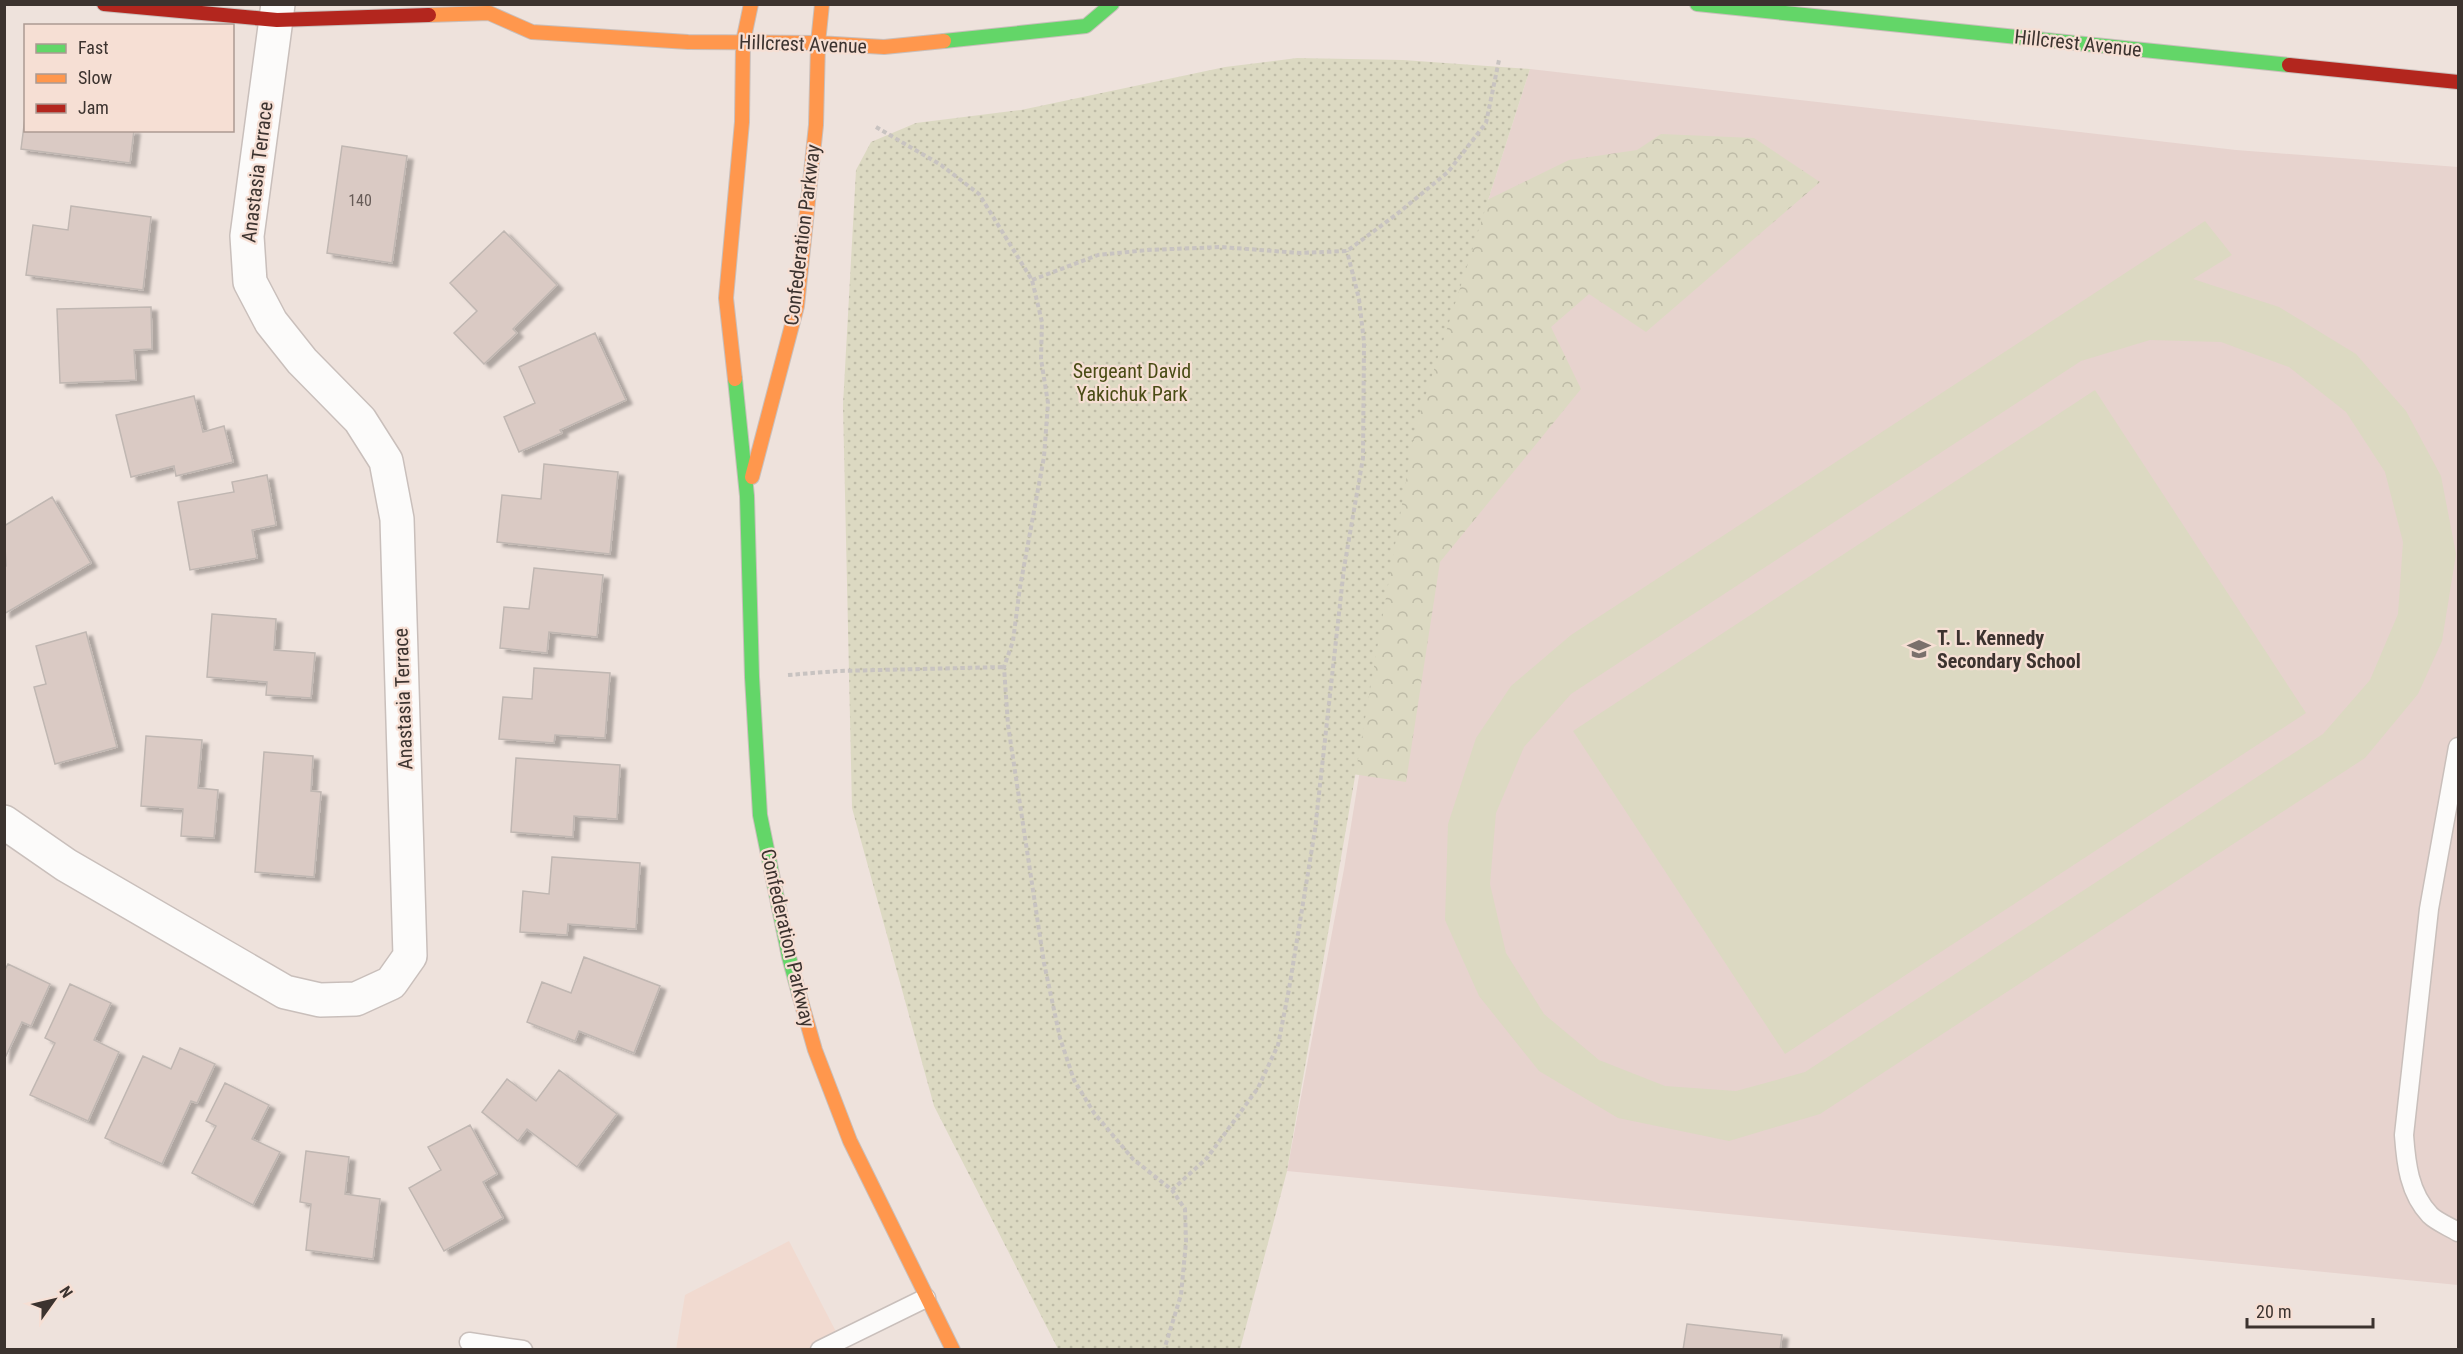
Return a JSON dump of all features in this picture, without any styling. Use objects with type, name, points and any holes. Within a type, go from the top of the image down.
[{"type":"street","name":"Hillcrest Avenue","points":[[105,4],[277,12],[489,13],[532,32],[688,42],[884,47],[1086,26],[1112,4]]},
{"type":"street","points":[[489,13],[503,4]]},
{"type":"street","name":"Confederation Parkway","points":[[751,4],[743,42],[742,122],[726,298],[747,496],[752,677],[760,815],[789,957],[815,1050],[850,1141],[953,1350]]},
{"type":"street","name":"Confederation Parkway","points":[[747,496],[797,306],[816,125],[818,44],[822,4]]},
{"type":"street","name":"Hillcrest Avenue","points":[[1697,4],[2458,82]]},
{"type":"street","name":"Anastasia Terrace","points":[[4,822],[66,866],[285,992],[320,1000],[356,999],[391,983],[410,956],[398,519],[386,461],[360,420],[302,361],[271,322],[250,282],[247,236],[277,12]]},
{"type":"lane","points":[[2458,747],[2429,909],[2404,1135],[2406,1165],[2415,1191],[2431,1215],[2458,1232]]},
{"type":"lane","points":[[820,1350],[926,1298]]},
{"type":"lane","points":[[469,1342],[523,1350]]},
{"type":"path","points":[[1032,280],[1098,255],[1148,250],[1221,247],[1300,253],[1347,250],[1397,214],[1448,172],[1486,123],[1499,60]]},
{"type":"path","points":[[876,127],[941,165],[979,194],[1032,280],[1042,322],[1041,359],[1048,403],[1044,458],[1020,587],[1013,641],[1004,667],[1010,736],[1044,963],[1060,1038],[1074,1080],[1094,1113],[1133,1159],[1172,1190],[1185,1209],[1186,1242],[1181,1295],[1164,1350]]},
{"type":"path","points":[[1172,1190],[1207,1158],[1258,1088],[1278,1046],[1289,989],[1315,830],[1344,568],[1363,458],[1364,342],[1359,299],[1347,250]]},
{"type":"path","points":[[752,677],[838,671],[1004,667]]},
{"type":"shaded area","name":"T. L. Kennedy Secondary School","points":[[1530,69],[2236,150],[2458,167],[2458,1285],[1287,1171],[1344,869],[1415,429]]},
{"type":"shaded area","points":[[789,1241],[845,1349],[676,1350],[685,1295]]},
{"type":"green space","name":"Sergeant David Yakichuk Park","points":[[1297,58],[1403,60],[1530,69],[1415,429],[1287,1171],[1240,1349],[1058,1349],[934,1106],[852,808],[843,405],[856,170],[871,142],[916,123],[1021,110],[1225,67]]},
{"type":"green space","points":[[1661,134],[1754,138],[1820,182],[1646,332],[1589,294],[1551,327],[1581,389],[1440,562],[1406,782],[1332,771],[1403,277],[1489,199],[1569,160],[1637,150]]},
{"type":"green space","points":[[2205,221],[2232,255],[2193,279],[2279,307],[2356,354],[2406,411],[2441,476],[2456,554],[2442,641],[2418,694],[2365,758],[1820,1114],[1729,1141],[1618,1118],[1539,1071],[1479,996],[1445,920],[1448,824],[1476,738],[1511,686],[1571,635]],"holes":[[[2150,340],[2221,342],[2289,367],[2346,412],[2385,472],[2403,542],[2398,614],[2370,680],[2323,734],[1805,1072],[1736,1091],[1665,1086],[1599,1060],[1544,1014],[1506,953],[1490,884],[1496,813],[1524,747],[1571,694],[2081,361]]]},
{"type":"green space","points":[[2095,390],[2306,713],[1785,1054],[1573,731]]},
{"type":"building","points":[[24,126],[24,132],[134,132],[130,163],[21,149]]},
{"type":"building","points":[[342,146],[407,156],[392,263],[327,253]]},
{"type":"building","points":[[71,206],[151,217],[143,290],[26,275],[33,225],[68,230]]},
{"type":"building","points":[[504,231],[557,285],[513,329],[517,333],[484,364],[454,333],[477,311],[450,283]]},
{"type":"building","points":[[151,307],[152,349],[134,350],[136,380],[60,383],[57,309]]},
{"type":"building","points":[[595,333],[626,400],[560,430],[562,433],[519,452],[504,417],[535,403],[519,367]]},
{"type":"building","points":[[194,396],[203,432],[224,426],[233,462],[176,476],[174,466],[131,477],[116,415]]},
{"type":"building","points":[[544,464],[618,472],[610,554],[497,542],[502,495],[541,499]]},
{"type":"building","points":[[267,475],[276,525],[252,530],[257,558],[190,570],[178,502],[234,492],[232,482]]},
{"type":"building","points":[[52,497],[91,563],[4,614],[4,567],[6,566],[4,526]]},
{"type":"building","points":[[534,568],[603,575],[597,637],[549,632],[547,653],[500,648],[504,607],[529,609]]},
{"type":"building","points":[[212,614],[276,619],[274,650],[315,653],[311,698],[266,695],[267,682],[207,677]]},
{"type":"building","points":[[86,632],[117,747],[55,764],[34,687],[46,684],[36,646]]},
{"type":"building","points":[[534,668],[610,673],[605,738],[555,735],[554,743],[499,739],[503,697],[532,699]]},
{"type":"building","points":[[146,736],[202,740],[198,788],[218,790],[214,838],[181,836],[183,809],[141,806]]},
{"type":"building","points":[[264,752],[313,756],[311,791],[321,792],[314,877],[255,872]]},
{"type":"building","points":[[516,758],[620,765],[617,819],[574,816],[573,837],[511,832]]},
{"type":"building","points":[[552,857],[640,863],[636,929],[568,924],[567,935],[520,932],[523,891],[549,894]]},
{"type":"building","points":[[584,957],[660,986],[634,1053],[579,1031],[575,1041],[527,1022],[542,982],[571,993]]},
{"type":"building","points":[[8,964],[50,984],[31,1026],[22,1022],[4,1060],[4,972]]},
{"type":"building","points":[[70,984],[111,1003],[94,1040],[119,1052],[88,1121],[30,1095],[55,1043],[45,1038]]},
{"type":"building","points":[[180,1048],[215,1064],[197,1103],[191,1101],[162,1164],[105,1138],[143,1056],[171,1069]]},
{"type":"building","points":[[559,1070],[617,1114],[577,1167],[527,1129],[518,1141],[482,1112],[507,1079],[536,1101]]},
{"type":"building","points":[[225,1083],[269,1105],[252,1139],[280,1152],[253,1205],[192,1173],[216,1126],[206,1121]]},
{"type":"building","points":[[470,1125],[497,1174],[483,1182],[503,1218],[444,1251],[409,1188],[441,1170],[428,1147]]},
{"type":"building","points":[[306,1151],[349,1157],[345,1194],[380,1199],[373,1259],[306,1250],[311,1204],[300,1202]]},
{"type":"building","points":[[1687,1324],[1782,1335],[1780,1350],[1683,1350]]},
{"type":"traffic: fast","points":[[944,41],[1086,26],[1112,4]]},
{"type":"traffic: fast","points":[[1697,4],[2289,65]]},
{"type":"traffic: fast","points":[[735,379],[747,496],[752,677],[760,815],[789,957],[799,994]]},
{"type":"traffic: slow","points":[[735,379],[726,298],[742,122],[743,42],[751,4]]},
{"type":"traffic: slow","points":[[752,477],[797,306],[816,125],[818,43],[822,4]]},
{"type":"traffic: slow","points":[[429,15],[489,13],[532,32],[688,42],[818,43],[884,47],[944,41]]},
{"type":"traffic: slow","points":[[799,994],[815,1050],[850,1141],[953,1350]]},
{"type":"traffic: jam","points":[[104,4],[277,20],[429,15]]},
{"type":"traffic: jam","points":[[2289,65],[2458,82]]},
{"type":"place","name":"T. L. Kennedy Secondary School","points":[[1919,649]]}]
